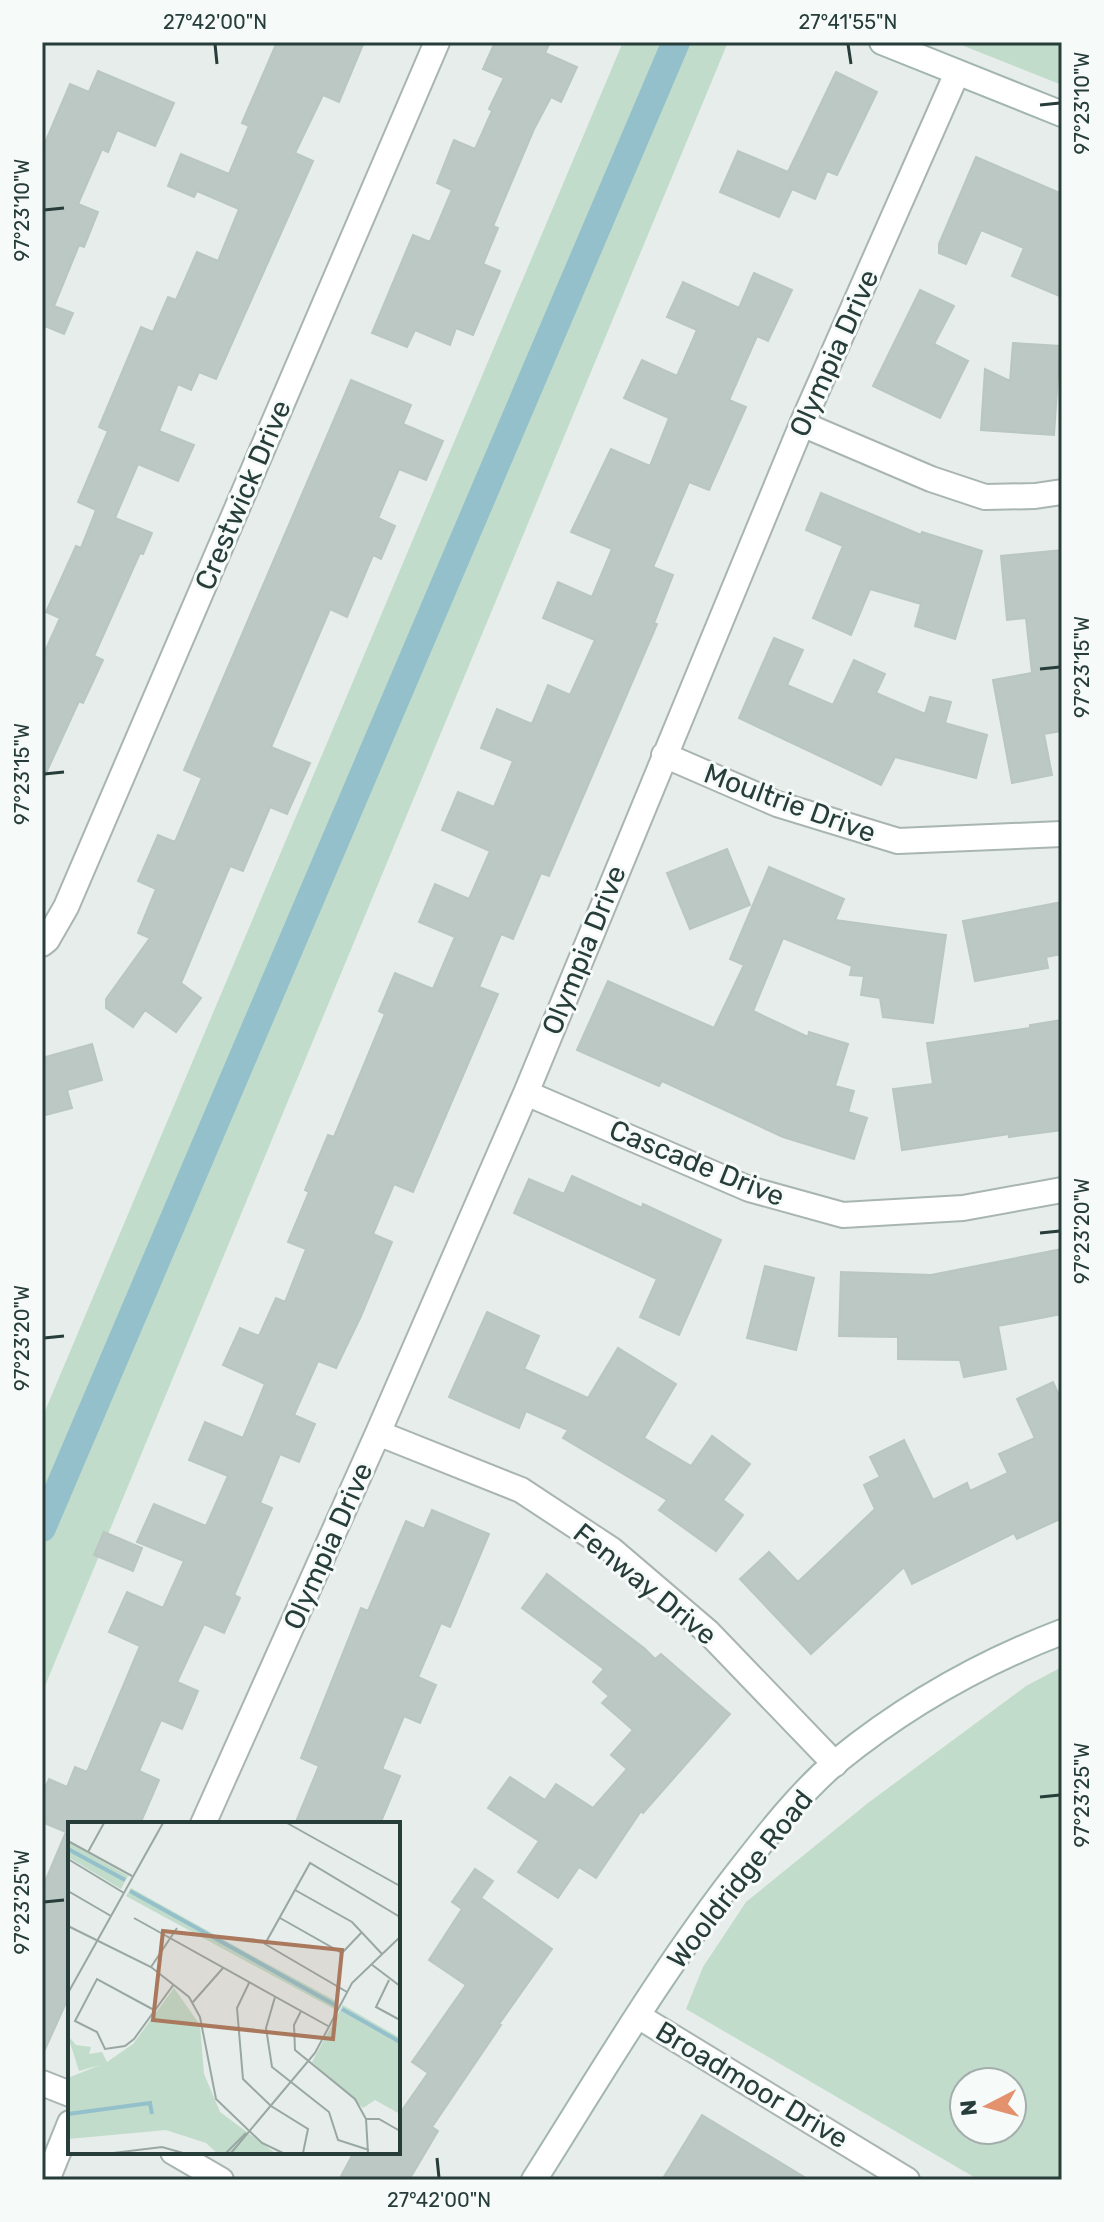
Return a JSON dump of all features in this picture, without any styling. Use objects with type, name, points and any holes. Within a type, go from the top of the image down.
[{"type":"street","name":"Crestwick Drive","points":[[42,944],[72,893],[437,42]]},
{"type":"street","points":[[882,42],[1062,114]]},
{"type":"street","name":"Olympia Drive","points":[[204,1822],[526,1093],[802,424],[957,73]]},
{"type":"street","points":[[802,424],[931,479],[985,497],[1062,492]]},
{"type":"street","name":"Moultrie Drive","points":[[664,755],[777,804],[898,841],[1062,834]]},
{"type":"street","name":"Cascade Drive","points":[[526,1093],[749,1189],[843,1215],[963,1208],[1062,1190]]},
{"type":"street","name":"Fenway Drive","points":[[378,1433],[521,1490],[612,1550],[708,1632],[835,1764]]},
{"type":"street","name":"Wooldridge Road","points":[[534,2180],[698,1923],[780,1818],[835,1764],[945,1685],[1006,1653],[1062,1632]]},
{"type":"street","name":"Broadmoor Drive","points":[[638,2016],[907,2180]]},
{"type":"street","points":[[42,2083],[68,2093]]},
{"type":"street","points":[[47,2180],[68,2128]]},
{"type":"street","points":[[176,2154],[221,2180]]},
{"type":"green space","points":[[623,42],[728,42],[42,1693],[42,1418]]},
{"type":"green space","points":[[954,42],[1062,42],[1062,85]]},
{"type":"green space","points":[[1062,1667],[1062,2180],[979,2180],[686,2009],[703,1967],[746,1902],[868,1803],[1026,1686]]},
{"type":"building","points":[[277,42],[364,42],[339,102],[323,95],[295,153],[313,161],[216,379],[199,372],[191,390],[178,384],[159,431],[194,445],[178,481],[138,464],[115,518],[152,533],[94,656],[103,660],[83,703],[79,701],[42,782],[42,658],[60,618],[46,612],[76,546],[81,548],[96,510],[78,502],[108,431],[99,427],[141,327],[153,332],[168,297],[176,300],[197,252],[218,261],[239,209],[197,191],[194,197],[168,186],[181,154],[229,174],[249,126],[242,123]]},
{"type":"building","points":[[495,42],[550,42],[545,53],[577,67],[561,102],[551,97],[534,129],[493,226],[498,228],[483,264],[500,271],[473,335],[456,328],[450,345],[415,330],[407,347],[372,333],[413,235],[430,242],[452,190],[437,183],[454,140],[475,149],[492,111],[489,109],[504,78],[483,69]]},
{"type":"building","points":[[98,71],[174,103],[155,146],[117,130],[108,152],[102,149],[78,204],[98,212],[84,247],[79,245],[54,306],[73,313],[64,334],[45,326],[42,334],[42,150],[70,84],[89,92]]},
{"type":"building","points":[[836,72],[877,92],[837,175],[827,171],[815,199],[792,189],[779,217],[720,192],[738,151],[788,172]]},
{"type":"building","points":[[976,157],[1062,194],[1062,297],[1012,276],[1024,248],[981,230],[966,264],[939,253],[939,244]]},
{"type":"building","points":[[754,273],[792,290],[768,341],[757,336],[729,400],[746,407],[709,490],[689,482],[653,567],[673,575],[654,623],[657,624],[549,876],[541,873],[513,939],[501,934],[479,987],[498,994],[413,1192],[394,1184],[373,1234],[392,1242],[361,1316],[336,1368],[318,1361],[294,1415],[315,1424],[299,1462],[280,1454],[260,1503],[272,1508],[234,1595],[240,1598],[224,1633],[204,1624],[177,1682],[198,1691],[182,1729],[161,1720],[139,1771],[159,1780],[141,1822],[68,1822],[68,1998],[42,2056],[42,1889],[66,1832],[42,1822],[42,1795],[49,1779],[67,1787],[75,1767],[87,1772],[140,1646],[109,1632],[127,1592],[163,1608],[184,1561],[137,1542],[154,1504],[206,1526],[228,1476],[189,1460],[205,1422],[243,1438],[265,1384],[223,1365],[240,1328],[259,1336],[276,1298],[285,1302],[306,1249],[288,1242],[309,1192],[305,1190],[328,1135],[334,1137],[385,1014],[379,1011],[395,973],[433,989],[455,937],[419,922],[435,884],[469,899],[490,851],[442,830],[458,792],[494,807],[513,761],[481,748],[497,709],[532,724],[548,685],[570,695],[595,640],[543,618],[558,582],[592,597],[612,549],[571,532],[611,449],[650,466],[669,418],[624,398],[642,360],[677,376],[697,330],[667,317],[683,282],[739,308]]},
{"type":"building","points":[[920,290],[954,306],[934,344],[968,361],[940,418],[873,386]]},
{"type":"building","points":[[1013,343],[1060,346],[1054,435],[981,430],[985,369],[1010,381]]},
{"type":"building","points":[[351,380],[411,405],[403,424],[443,441],[426,480],[399,469],[378,518],[395,526],[381,559],[373,555],[347,617],[330,609],[271,747],[310,763],[287,814],[270,807],[243,871],[230,866],[181,983],[201,998],[176,1032],[145,1010],[133,1027],[106,1008],[106,999],[150,938],[138,933],[156,889],[138,881],[158,835],[175,842],[202,778],[184,770]]},
{"type":"building","points":[[821,493],[921,535],[922,532],[982,551],[955,639],[915,626],[921,604],[870,589],[851,635],[813,618],[843,546],[806,530]]},
{"type":"building","points":[[1062,550],[1062,731],[1044,734],[1052,775],[1012,783],[993,680],[1032,673],[1026,618],[1007,620],[1001,556]]},
{"type":"building","points":[[774,638],[803,650],[787,685],[833,705],[854,660],[885,674],[876,693],[925,714],[930,697],[951,702],[945,723],[987,735],[976,778],[895,757],[881,785],[739,718]]},
{"type":"building","points":[[727,849],[750,905],[690,929],[667,873]]},
{"type":"building","points":[[769,867],[844,899],[835,920],[946,935],[933,1023],[883,1017],[880,998],[861,995],[864,976],[850,975],[852,966],[783,938],[753,1011],[808,1037],[809,1032],[848,1044],[835,1086],[854,1091],[848,1112],[867,1118],[854,1159],[783,1137],[662,1081],[659,1086],[577,1050],[608,981],[714,1028],[744,965],[730,959]]},
{"type":"building","points":[[1062,902],[1062,954],[1046,957],[1048,968],[975,981],[963,921]]},
{"type":"building","points":[[1062,1020],[1062,1130],[1009,1137],[1009,1134],[902,1150],[893,1089],[933,1084],[927,1043],[1030,1028],[1030,1025]]},
{"type":"building","points":[[92,1044],[102,1080],[67,1090],[72,1108],[42,1116],[42,1058]]},
{"type":"building","points":[[572,1176],[721,1240],[679,1335],[640,1317],[657,1279],[514,1213],[529,1179],[564,1194]]},
{"type":"building","points":[[1062,1249],[1062,1314],[998,1326],[1006,1369],[964,1377],[960,1360],[898,1359],[898,1337],[839,1336],[841,1272],[931,1275]]},
{"type":"building","points":[[765,1266],[814,1278],[796,1350],[747,1338]]},
{"type":"building","points":[[487,1312],[539,1336],[524,1369],[588,1398],[618,1348],[676,1384],[644,1438],[691,1466],[712,1436],[750,1464],[723,1500],[743,1515],[716,1551],[659,1510],[667,1500],[563,1438],[568,1430],[526,1411],[519,1428],[449,1397]]},
{"type":"building","points":[[1053,1382],[1062,1402],[1062,1518],[1017,1539],[1014,1533],[912,1584],[904,1567],[811,1654],[740,1579],[769,1552],[798,1582],[875,1509],[864,1485],[880,1477],[870,1457],[904,1440],[933,1500],[967,1483],[970,1491],[1008,1473],[999,1454],[1035,1438],[1017,1399]]},
{"type":"building","points":[[432,1510],[489,1534],[450,1627],[441,1623],[418,1677],[436,1685],[420,1723],[404,1716],[382,1769],[400,1776],[381,1822],[296,1822],[319,1766],[301,1758],[361,1608],[368,1611],[406,1521],[424,1529]]},
{"type":"building","points":[[104,1532],[142,1548],[133,1571],[94,1555]]},
{"type":"building","points":[[547,1574],[655,1659],[661,1654],[730,1714],[643,1813],[641,1811],[596,1878],[579,1867],[558,1898],[518,1872],[539,1841],[488,1808],[510,1777],[545,1800],[556,1784],[593,1808],[627,1769],[611,1755],[633,1730],[602,1703],[609,1696],[593,1682],[604,1669],[522,1608]]},
{"type":"building","points":[[475,1869],[493,1881],[481,1898],[552,1949],[432,2127],[438,2131],[409,2180],[339,2180],[353,2154],[400,2154],[400,2113],[428,2073],[412,2062],[466,1985],[429,1960],[462,1909],[452,1902]]},
{"type":"building","points":[[702,2115],[809,2180],[662,2180]]},
{"type":"waterway","points":[[42,1528],[676,42]]}]
